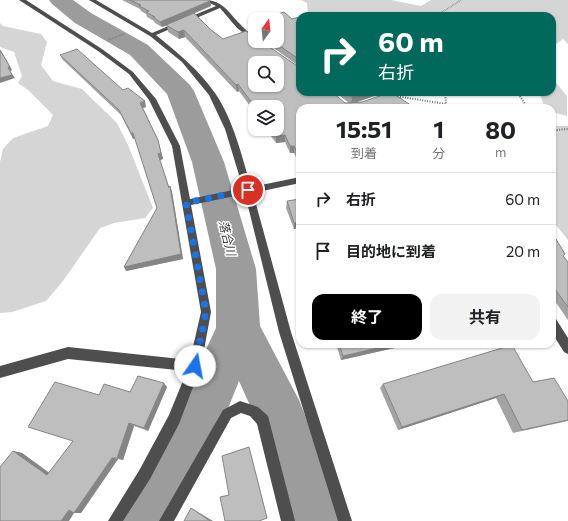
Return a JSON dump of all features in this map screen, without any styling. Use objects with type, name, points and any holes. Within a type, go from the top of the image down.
[{"type":"street","points":[[22,0],[100,50],[132,73],[152,99],[176,146],[206,312],[195,366],[174,419],[145,474],[115,521]]},
{"type":"street","points":[[92,0],[152,35],[184,61],[212,94],[229,129],[248,190],[285,332],[345,521]]},
{"type":"street","points":[[207,0],[221,6],[239,28],[248,35]]},
{"type":"street","points":[[152,35],[221,6]]},
{"type":"street","points":[[186,203],[296,181]]},
{"type":"street","points":[[556,329],[568,348]]},
{"type":"street","points":[[0,372],[68,353],[195,366]]},
{"type":"street","points":[[166,521],[227,414],[240,407],[254,411],[262,421],[288,521]]},
{"type":"path","points":[[442,12],[461,0]]},
{"type":"path","points":[[106,41],[126,32]]},
{"type":"path","points":[[394,96],[446,104]]},
{"type":"path","points":[[556,130],[568,129]]},
{"type":"shaded area","points":[[301,0],[391,0],[421,6],[431,0],[568,0],[568,44],[563,39],[556,44],[556,12],[308,12],[307,3]]},
{"type":"shaded area","points":[[0,23],[3,26],[41,34],[47,42],[41,65],[53,81],[82,89],[117,123],[128,145],[153,208],[145,218],[114,223],[100,228],[63,281],[46,301],[12,312],[0,313],[0,162],[3,149],[13,138],[48,126],[53,115],[28,90],[18,83],[22,76],[14,52],[0,47]]},
{"type":"shaded area","points":[[556,83],[567,96],[567,116],[556,113],[556,104],[544,104],[540,96],[556,96]]},
{"type":"shaded area","points":[[556,126],[568,126],[568,240],[556,225]]},
{"type":"building","points":[[130,0],[210,1],[160,22],[146,12],[149,11],[139,6],[141,5]]},
{"type":"building","points":[[284,12],[292,19],[296,18],[296,57],[283,48]]},
{"type":"building","points":[[194,13],[210,29],[223,39],[246,31],[248,32],[248,48],[271,48],[283,56],[248,56],[248,92],[284,92],[284,57],[296,65],[296,96],[337,96],[345,103],[362,102],[379,96],[397,96],[409,104],[296,104],[296,150],[294,146],[290,146],[284,135],[284,100],[250,100],[238,84],[236,85],[184,30],[178,32],[166,25]]},
{"type":"building","points":[[77,49],[123,90],[128,88],[145,101],[140,103],[158,140],[161,153],[158,154],[169,188],[170,186],[181,254],[124,267],[157,208],[133,133],[131,133],[119,110],[60,55]]},
{"type":"building","points":[[0,50],[10,67],[8,67],[12,75],[0,78]]},
{"type":"building","points":[[296,200],[296,223],[294,223],[287,201]]},
{"type":"building","points":[[556,239],[565,254],[563,256],[568,262],[568,307],[556,290]]},
{"type":"building","points":[[340,348],[378,348],[343,356]]},
{"type":"building","points":[[502,348],[514,348],[533,382],[554,378],[568,401],[568,420],[522,430],[504,394],[402,427],[383,384]]},
{"type":"building","points":[[138,376],[164,383],[144,428],[129,423],[117,458],[112,458],[74,513],[69,510],[61,521],[0,521],[0,467],[13,451],[47,475],[73,441],[28,427],[55,382],[99,395],[104,384],[130,392]]},
{"type":"building","points":[[249,447],[267,518],[259,521],[225,521],[220,497],[229,495],[222,456]]},
{"type":"building","points":[[191,508],[210,521],[184,521]]},
{"type":"waterway","name":"落合川","points":[[59,0],[83,18],[139,50],[180,91],[208,162],[236,269],[238,329]]},
{"type":"waterway","name":"落合川","points":[[143,521],[208,399],[238,329]]},
{"type":"waterway","points":[[238,329],[281,418],[311,521]]},
{"type":"route","points":[[195,366],[206,312],[186,203],[248,190]]}]
